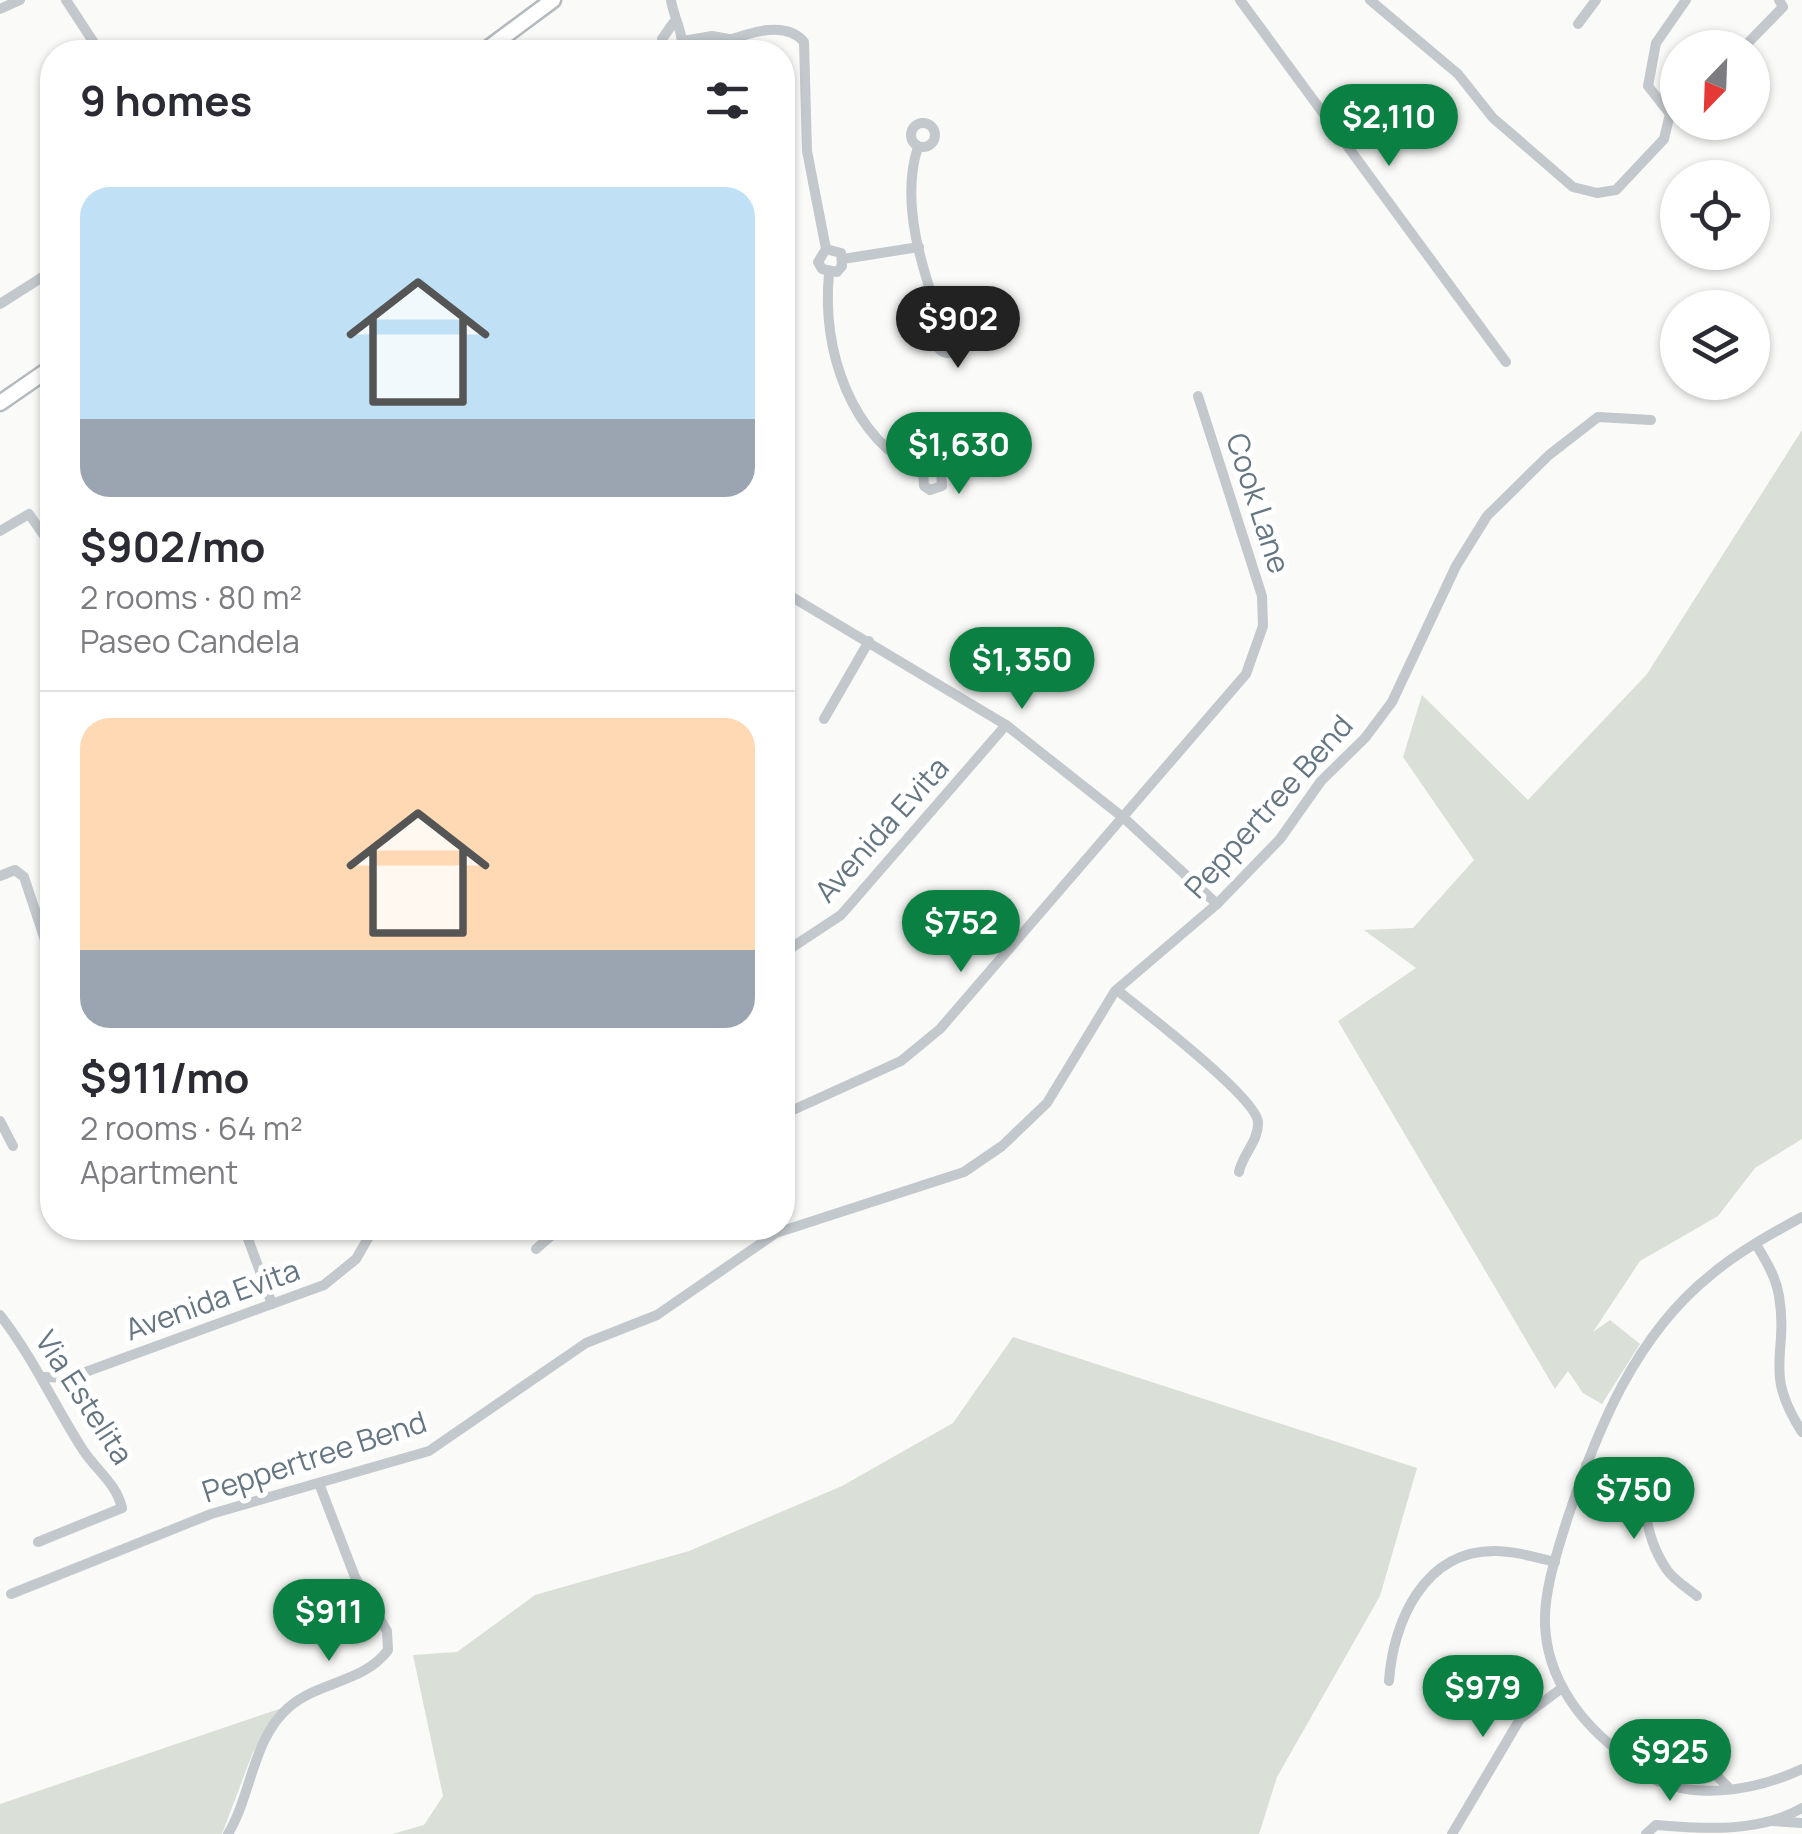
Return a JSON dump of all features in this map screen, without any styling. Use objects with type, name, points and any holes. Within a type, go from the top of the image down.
[{"type":"main road","points":[[499,40],[554,0]]},
{"type":"main road","points":[[0,403],[40,375]]},
{"type":"street","points":[[0,8],[20,0]]},
{"type":"street","points":[[66,0],[92,40]]},
{"type":"street","points":[[671,0],[681,40]]},
{"type":"street","points":[[1240,0],[1506,362]]},
{"type":"street","points":[[1370,0],[1458,74],[1492,118],[1573,187],[1596,193],[1616,190],[1663,140]]},
{"type":"street","points":[[1578,24],[1596,0]]},
{"type":"street","points":[[1665,30],[1686,0]]},
{"type":"street","points":[[1759,30],[1781,4]]},
{"type":"street","points":[[662,40],[674,22]]},
{"type":"street","points":[[728,40],[779,30],[798,35],[804,42],[806,151],[826,249],[818,262],[829,273],[828,326],[840,377],[875,435],[906,464],[924,472]]},
{"type":"street","points":[[1660,37],[1648,86],[1660,98]]},
{"type":"street","points":[[918,146],[910,174],[919,246],[944,329]]},
{"type":"street","points":[[829,273],[836,272],[844,259],[919,246]]},
{"type":"street","points":[[826,249],[837,250],[844,259]]},
{"type":"street","points":[[0,304],[40,279]]},
{"type":"street","name":"Cook Lane","points":[[795,1109],[901,1061],[940,1029],[1234,692],[1256,655],[1263,626],[1260,586],[1198,396]]},
{"type":"street","name":"Peppertree Bend","points":[[795,1224],[964,1172],[1002,1146],[1047,1103],[1117,990],[1217,904],[1280,839],[1320,781],[1365,738],[1392,702],[1456,566],[1487,516],[1549,455],[1598,418],[1651,420]]},
{"type":"street","points":[[0,531],[30,514],[40,529]]},
{"type":"street","points":[[795,598],[1006,725],[1125,819],[1217,904]]},
{"type":"street","points":[[824,719],[868,640]]},
{"type":"street","name":"Avenida Evita","points":[[795,946],[842,915],[1006,725]]},
{"type":"street","points":[[0,876],[15,870],[24,878],[40,925]]},
{"type":"street","points":[[1117,990],[1170,1037],[1200,1054],[1254,1111],[1257,1131],[1239,1172]]},
{"type":"street","points":[[0,1120],[13,1146]]},
{"type":"street","points":[[1728,1787],[1716,1775],[1678,1774],[1628,1758],[1605,1744],[1562,1688],[1545,1626],[1555,1562],[1586,1465],[1613,1400],[1659,1330],[1712,1273],[1802,1217]]},
{"type":"street","points":[[248,1240],[272,1304]]},
{"type":"street","name":"Avenida Evita","points":[[44,1377],[69,1378],[324,1285],[356,1259],[367,1240]]},
{"type":"street","points":[[536,1250],[547,1240]]},
{"type":"street","name":"Peppertree Bend","points":[[11,1594],[211,1514],[320,1486],[430,1451],[586,1343],[658,1314],[760,1240]]},
{"type":"street","points":[[1757,1246],[1780,1300],[1776,1363],[1780,1388],[1802,1432]]},
{"type":"street","name":"Via Estelita","points":[[0,1315],[44,1377],[84,1452],[118,1491],[122,1508],[38,1542]]},
{"type":"street","points":[[1586,1465],[1619,1478],[1644,1499],[1656,1549],[1669,1573],[1697,1596]]},
{"type":"street","points":[[228,1834],[242,1808],[258,1753],[285,1710],[309,1693],[362,1673],[388,1650],[387,1632],[348,1561],[320,1486]]},
{"type":"street","points":[[1389,1682],[1391,1649],[1402,1621],[1419,1588],[1435,1572],[1481,1551],[1498,1550],[1555,1562]]},
{"type":"street","points":[[1452,1834],[1520,1719],[1562,1688]]},
{"type":"street","points":[[1628,1758],[1640,1772],[1670,1784],[1714,1792],[1801,1774]]},
{"type":"street","points":[[1646,1834],[1656,1825],[1750,1829],[1802,1808]]},
{"type":"street","points":[[1771,1821],[1802,1822]]},
{"type":"shaded area","points":[[1802,430],[1802,1139],[1755,1168],[1718,1216],[1640,1261],[1593,1332],[1610,1320],[1640,1344],[1602,1404],[1583,1393],[1568,1371],[1555,1389],[1338,1021],[1416,968],[1364,930],[1413,928],[1474,860],[1403,757],[1422,695],[1528,800],[1647,674]]},
{"type":"shaded area","points":[[1013,1337],[1417,1468],[1380,1596],[1277,1777],[1259,1834],[392,1834],[424,1825],[443,1796],[413,1655],[457,1652],[535,1595],[689,1551],[842,1486],[953,1423]]},
{"type":"shaded area","points":[[282,1708],[253,1752],[222,1834],[0,1834],[0,1804]]}]
